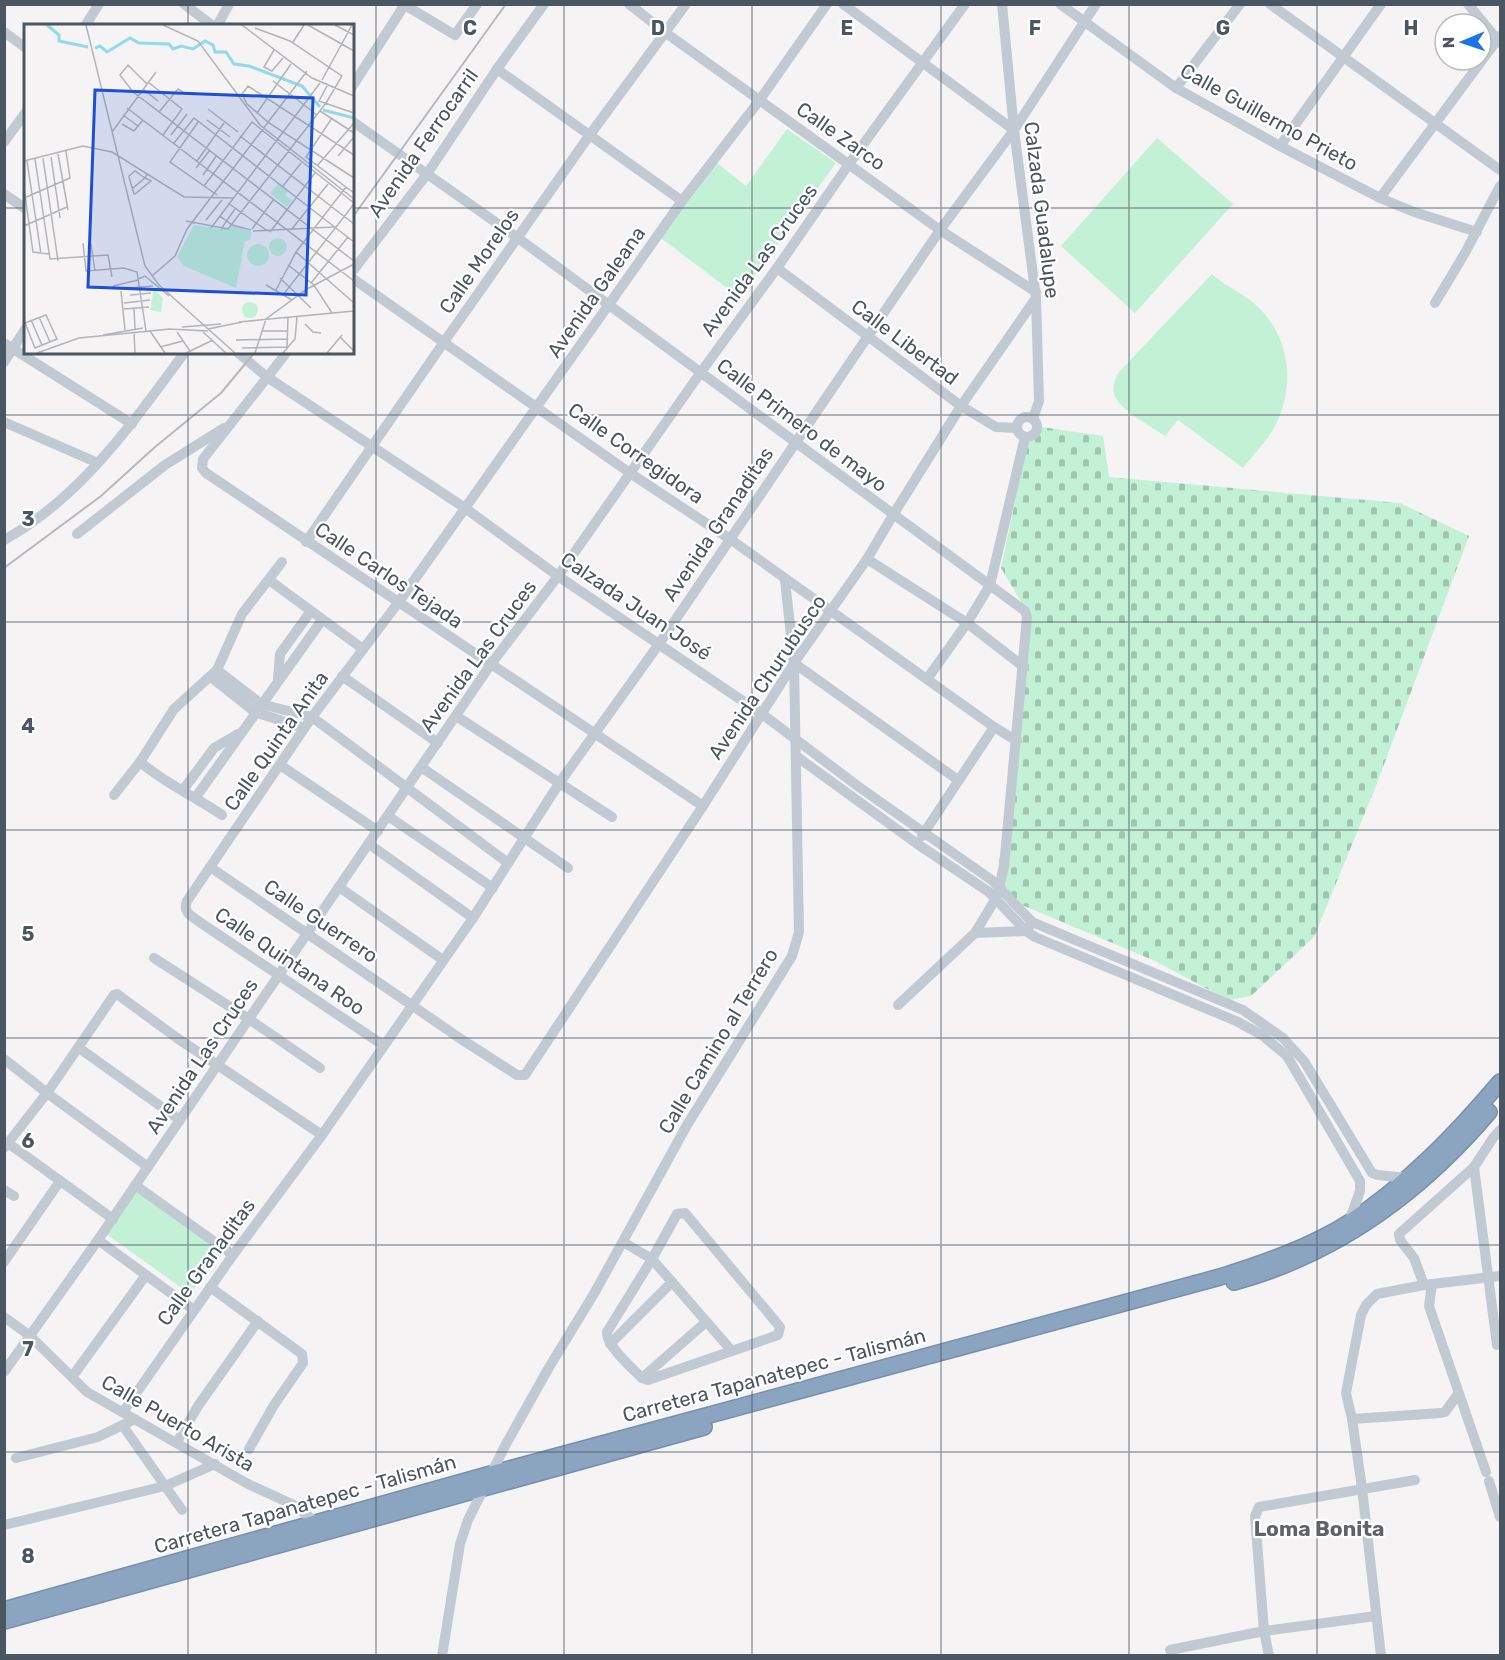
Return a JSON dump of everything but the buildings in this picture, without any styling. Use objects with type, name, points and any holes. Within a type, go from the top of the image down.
[{"type":"highway","name":"Carretera Tapanatepec - Talismán","points":[[4,1621],[488,1481],[1261,1264],[1349,1222],[1408,1178],[1468,1120],[1500,1082]]},
{"type":"highway","name":"Carretera Tapanatepec - Talismán","points":[[4,1610],[317,1523],[488,1481],[1255,1277],[1321,1250],[1406,1196],[1465,1140],[1500,1098]]},
{"type":"street","points":[[86,24],[99,4]]},
{"type":"street","points":[[184,4],[212,24]]},
{"type":"street","points":[[216,24],[229,4]]},
{"type":"street","points":[[354,84],[404,5],[455,35],[477,4]]},
{"type":"street","name":"Avenida Ferrocarril","points":[[354,269],[427,174],[497,69],[544,4]]},
{"type":"street","name":"Calle Zarco","points":[[629,4],[759,101],[940,230],[1036,295]]},
{"type":"street","name":"Calle Morelos","points":[[306,542],[589,136],[686,4]]},
{"type":"street","name":"Avenida Galeana","points":[[398,603],[682,201],[759,101],[827,4]]},
{"type":"street","points":[[843,4],[1014,130]]},
{"type":"street","name":"Avenida Las Cruces","points":[[4,1372],[98,1240],[491,664],[558,576],[965,4]]},
{"type":"street","name":"Calzada Guadalupe","points":[[1002,4],[1014,130],[1036,295],[1039,401],[1033,419]]},
{"type":"street","name":"Calle Guillermo Prieto","points":[[1060,4],[1176,88],[1280,146],[1380,198],[1414,212],[1477,232]]},
{"type":"street","name":"Avenida Granaditas","points":[[383,1045],[473,918],[560,782],[659,644],[940,230],[1014,130],[1096,4]]},
{"type":"street","points":[[1176,88],[1240,4]]},
{"type":"street","points":[[1270,4],[1500,170]]},
{"type":"street","points":[[1280,146],[1381,4]]},
{"type":"street","points":[[1380,198],[1499,40],[1468,4]]},
{"type":"street","points":[[4,32],[24,47]]},
{"type":"street","points":[[497,69],[682,201]]},
{"type":"street","points":[[4,142],[24,115]]},
{"type":"street","name":"Calle Primero de mayo","points":[[354,123],[518,238],[1025,611],[1028,617],[1024,667]]},
{"type":"street","points":[[1435,303],[1477,232],[1500,186]]},
{"type":"street","points":[[4,194],[24,208]]},
{"type":"street","name":"Calle Libertad","points":[[777,268],[961,406],[996,427],[1021,432]]},
{"type":"street","name":"Calle Corregidora","points":[[354,279],[1017,741]]},
{"type":"street","name":"Avenida Churubusco","points":[[525,1075],[703,806],[794,663],[832,612],[867,559],[961,406],[1036,295]]},
{"type":"street","points":[[4,362],[9,346],[24,330]]},
{"type":"street","points":[[9,346],[132,424]]},
{"type":"street","points":[[4,540],[41,517],[64,499],[132,424],[184,354]]},
{"type":"street","name":"Calzada Juan José","points":[[239,354],[267,377],[465,508],[558,576],[762,714],[859,787],[1000,886]]},
{"type":"street","points":[[77,534],[165,465],[234,421],[285,354]]},
{"type":"street","points":[[927,679],[990,585],[1021,432],[1021,419],[1027,417],[1033,419],[1036,431],[1031,436],[1021,432]]},
{"type":"street","name":"Calle Carlos Tejada","points":[[234,421],[202,459],[202,468],[206,473],[703,806]]},
{"type":"street","points":[[4,422],[98,463]]},
{"type":"street","points":[[867,559],[967,622],[1024,667],[1004,867],[1000,886],[1002,900],[975,933],[897,1005]]},
{"type":"street","points":[[114,795],[140,762],[174,709],[214,674],[242,614],[282,562]]},
{"type":"street","points":[[269,580],[363,649]]},
{"type":"street","name":"Calle Camino al Terrero","points":[[442,1656],[460,1544],[468,1520],[548,1369],[595,1292],[687,1125],[792,956],[799,932],[794,663],[785,580]]},
{"type":"street","name":"Calle Quinta Anita","points":[[187,901],[304,728],[398,603]]},
{"type":"street","points":[[278,681],[280,654],[311,611]]},
{"type":"street","points":[[196,797],[321,620]]},
{"type":"street","points":[[794,663],[958,780]]},
{"type":"street","points":[[214,674],[258,708],[304,728]]},
{"type":"street","points":[[342,676],[438,743]]},
{"type":"street","points":[[258,708],[312,717],[508,863]]},
{"type":"street","points":[[456,716],[612,816]]},
{"type":"street","points":[[916,843],[994,727]]},
{"type":"street","points":[[183,790],[214,748],[241,732]]},
{"type":"street","points":[[795,756],[916,843],[1002,900],[1029,926],[1035,937],[1236,1021],[1262,1035],[1287,1056],[1360,1180],[1360,1191],[1349,1222]]},
{"type":"street","points":[[140,762],[159,777],[196,797],[222,815]]},
{"type":"street","points":[[280,765],[378,831]]},
{"type":"street","points":[[421,767],[568,868]]},
{"type":"street","points":[[388,816],[493,888]]},
{"type":"street","points":[[369,844],[473,918]]},
{"type":"street","name":"Calle Guerrero","points":[[210,867],[464,1041],[517,1075],[525,1075]]},
{"type":"street","points":[[339,887],[443,960]]},
{"type":"street","name":"Calle Quintana Roo","points":[[187,901],[184,907],[193,917],[383,1045]]},
{"type":"street","points":[[975,933],[1029,926],[1243,1010],[1282,1038],[1304,1061],[1372,1173],[1408,1178]]},
{"type":"street","points":[[154,958],[320,1068]]},
{"type":"street","points":[[9,1142],[47,1093],[114,995],[117,994],[177,1038],[322,1135]]},
{"type":"street","name":"Calle Granaditas","points":[[123,1412],[232,1255],[322,1135],[383,1045]]},
{"type":"street","points":[[79,1048],[180,1120]]},
{"type":"street","points":[[4,1059],[148,1167]]},
{"type":"street","points":[[4,1128],[9,1142],[112,1219]]},
{"type":"street","points":[[1500,1130],[1474,1167],[1399,1234],[1400,1240],[1414,1258],[1428,1285],[1429,1306],[1500,1517]]},
{"type":"street","points":[[1474,1167],[1497,1345]]},
{"type":"street","points":[[1360,1180],[1372,1173]]},
{"type":"street","points":[[4,1262],[60,1181]]},
{"type":"street","points":[[135,1185],[232,1255]]},
{"type":"street","points":[[685,1213],[780,1327],[778,1335],[648,1380],[642,1378],[610,1344],[606,1337],[607,1332],[677,1214],[685,1213]]},
{"type":"street","points":[[98,1240],[194,1310]]},
{"type":"street","points":[[623,1242],[652,1259],[731,1350]]},
{"type":"street","points":[[72,1377],[146,1275]]},
{"type":"street","points":[[1381,1656],[1362,1488],[1346,1393],[1360,1315],[1377,1294],[1500,1276]]},
{"type":"street","points":[[610,1344],[672,1282]]},
{"type":"street","points":[[210,1287],[302,1354],[303,1364],[274,1405],[249,1449]]},
{"type":"street","name":"Calle Puerto Arista","points":[[4,1317],[29,1335],[87,1392],[248,1484],[294,1505],[317,1523]]},
{"type":"street","points":[[177,1443],[198,1406],[258,1322]]},
{"type":"street","points":[[642,1378],[706,1322]]},
{"type":"street","points":[[1352,1419],[1441,1413],[1445,1412],[1458,1394]]},
{"type":"street","points":[[16,1458],[98,1437],[135,1419]]},
{"type":"street","points":[[123,1426],[182,1510]]},
{"type":"street","points":[[4,1525],[165,1486],[215,1464]]},
{"type":"street","points":[[1269,1656],[1264,1631],[1255,1516],[1259,1508],[1415,1480]]},
{"type":"street","points":[[1170,1650],[1264,1631],[1377,1616]]},
{"type":"green space","points":[[787,129],[836,163],[739,297],[658,236],[712,159],[746,186]]},
{"type":"green space","points":[[1157,138],[1233,204],[1135,313],[1061,246]]},
{"type":"green space","points":[[1212,274],[1252,301],[1268,319],[1283,348],[1286,364],[1287,380],[1281,412],[1271,433],[1243,468],[1178,420],[1165,436],[1128,412],[1117,400],[1113,391],[1119,372]]},
{"type":"green space","points":[[1042,427],[1103,436],[1109,477],[1400,503],[1469,536],[1376,786],[1314,937],[1251,996],[1228,1000],[1155,961],[1015,902],[997,875],[1007,812],[1023,605],[1001,568],[1025,443]]},
{"type":"green space","points":[[139,1188],[225,1251],[190,1294],[105,1233]]},
{"type":"railway","points":[[354,215],[506,4]]},
{"type":"railway","points":[[4,568],[101,496],[155,447],[221,393],[253,354]]},
{"type":"district","name":"Loma Bonita","points":[[1319,1528]]}]
